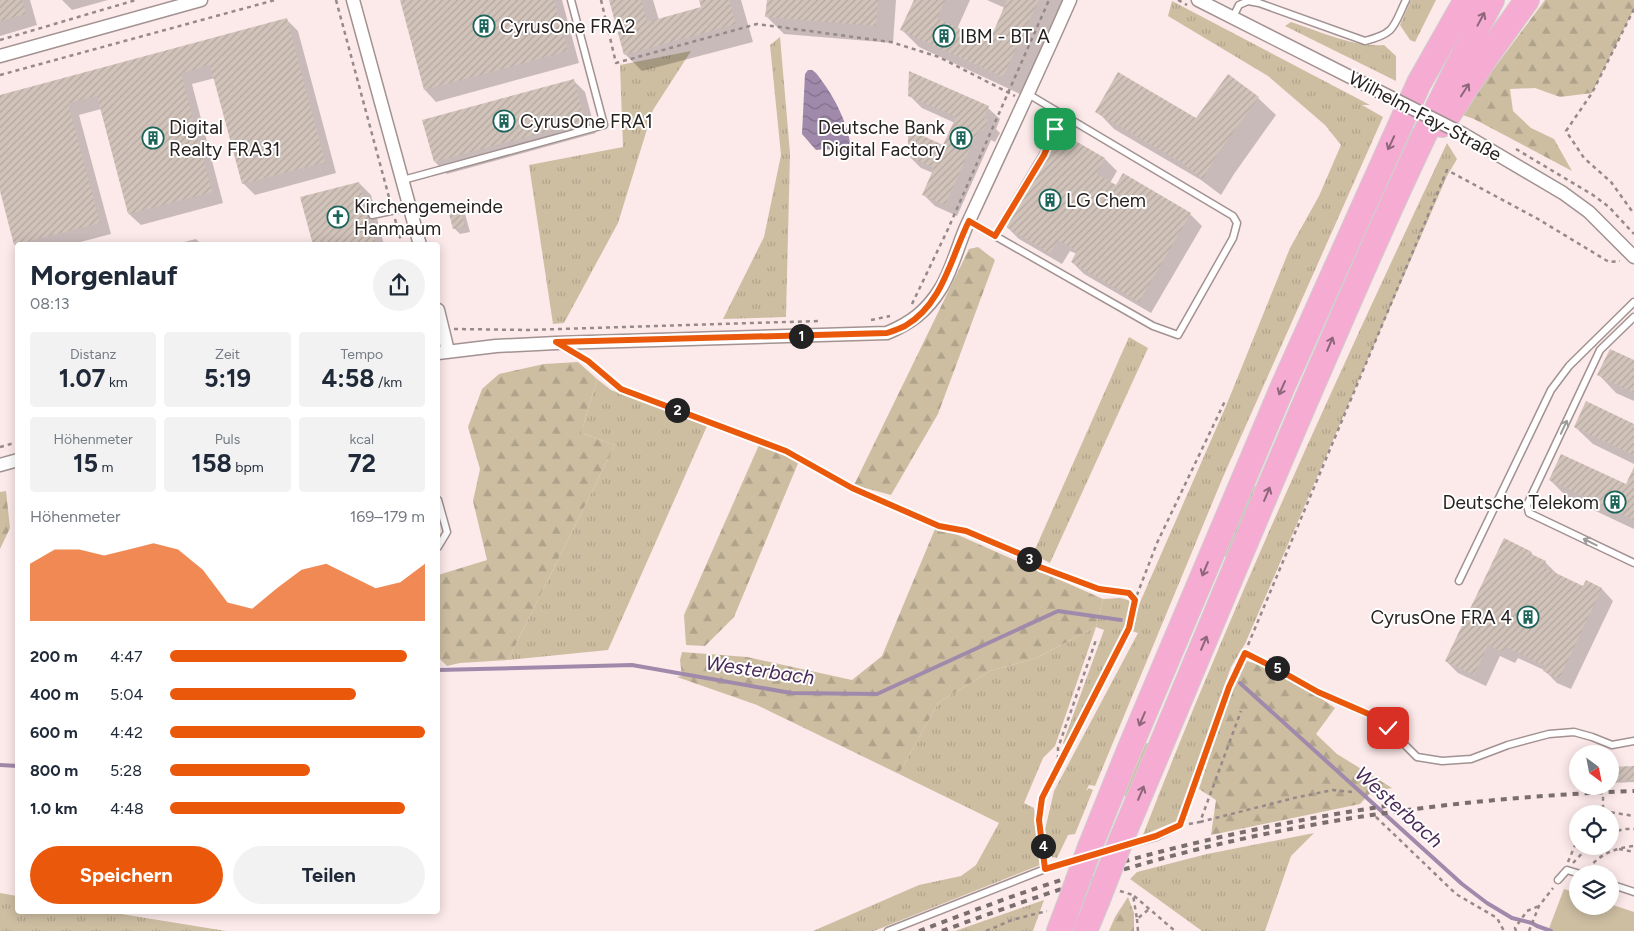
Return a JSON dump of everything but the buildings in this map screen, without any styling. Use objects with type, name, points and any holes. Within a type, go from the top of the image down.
[{"type":"highway","points":[[1419,83],[1433,44],[1454,0]]},
{"type":"highway","points":[[1085,931],[1097,902],[1104,848],[1129,750],[1242,481],[1380,168],[1419,83],[1466,0]]},
{"type":"highway","points":[[1063,920],[1104,848],[1305,403],[1384,220],[1457,65],[1492,0]]},
{"type":"highway","points":[[1384,220],[1432,140],[1487,56],[1527,0]]},
{"type":"street","points":[[353,0],[419,242]]},
{"type":"street","points":[[440,318],[443,331],[443,352],[556,342],[887,333],[905,326],[919,315],[942,287],[969,221],[1027,98],[1070,0]]},
{"type":"street","name":"Wilhelm-Fay-Straße","points":[[1198,0],[1464,134],[1563,193],[1589,212],[1634,257]]},
{"type":"street","points":[[0,56],[196,1]]},
{"type":"street","points":[[0,465],[15,461]]},
{"type":"lane","points":[[403,180],[604,124],[571,0]]},
{"type":"lane","points":[[1233,17],[1239,5],[1248,1],[1259,3],[1365,41],[1380,37],[1391,31],[1406,0]]},
{"type":"lane","points":[[969,221],[1153,326],[1178,335],[1233,238],[1237,223],[1232,216],[1058,112],[1027,98]]},
{"type":"lane","points":[[995,236],[1051,141],[1058,112]]},
{"type":"lane","points":[[372,215],[410,207]]},
{"type":"lane","points":[[1459,581],[1551,390],[1569,366],[1634,302]]},
{"type":"lane","points":[[1634,317],[1600,350],[1527,505],[1529,513],[1634,563]]},
{"type":"lane","points":[[440,507],[447,532],[440,543]]},
{"type":"lane","points":[[888,931],[1045,869],[1104,848],[1156,836],[1180,825],[1229,687],[1245,653],[1318,692],[1371,715],[1388,728],[1417,757],[1442,761],[1471,759],[1508,745],[1549,734],[1574,732],[1612,745],[1634,741]]},
{"type":"lane","points":[[1558,880],[1567,870]]},
{"type":"lane","points":[[1619,887],[1634,892]]},
{"type":"path","points":[[0,40],[136,0]]},
{"type":"path","points":[[0,75],[275,0]]},
{"type":"path","points":[[336,0],[401,242]]},
{"type":"path","points":[[601,0],[616,63],[757,24],[891,42],[939,57],[1009,93],[1027,98]]},
{"type":"path","points":[[910,308],[948,229],[1049,0]]},
{"type":"path","points":[[1634,9],[1592,93],[1566,131],[1584,158],[1611,182],[1634,214]]},
{"type":"path","points":[[1245,653],[1447,170],[1538,219],[1609,262],[1624,261],[1634,257]]},
{"type":"path","points":[[866,321],[897,314]]},
{"type":"path","points":[[443,331],[452,329],[529,330],[821,321]]},
{"type":"path","points":[[556,342],[588,361],[621,389],[786,451],[852,488],[939,526],[966,531],[1023,555],[1040,567],[1099,589],[1129,593],[1135,600]]},
{"type":"path","points":[[1045,869],[1039,820],[1042,798],[1129,628],[1135,600],[1157,543],[1225,401]]},
{"type":"path","points":[[0,446],[15,443]]},
{"type":"path","points":[[1058,768],[1058,748],[1096,640]]},
{"type":"path","points":[[1200,822],[1241,711]]},
{"type":"path","points":[[1180,825],[1200,822],[1333,790],[1352,792]]},
{"type":"path","points":[[1619,814],[1634,816]]},
{"type":"path","points":[[1376,817],[1456,894],[1497,918],[1504,931]]},
{"type":"path","points":[[1619,830],[1634,829]]},
{"type":"path","points":[[1619,848],[1634,846]]},
{"type":"path","points":[[1619,849],[1634,852]]},
{"type":"path","points":[[1567,870],[1570,855]]},
{"type":"path","points":[[1575,861],[1581,855]]},
{"type":"path","points":[[1591,865],[1605,855]]},
{"type":"path","points":[[1529,931],[1539,906],[1558,880]]},
{"type":"path","points":[[1138,931],[1133,895],[1148,910],[1175,931]]},
{"type":"path","points":[[1516,930],[1527,911],[1539,906]]},
{"type":"path","points":[[1137,919],[1148,910]]},
{"type":"path","points":[[986,931],[1012,920]]},
{"type":"green space","points":[[1411,0],[1436,0],[1415,42],[1410,40],[1400,25]]},
{"type":"green space","points":[[1545,0],[1634,0],[1634,9],[1592,93],[1560,97],[1535,88],[1510,89],[1513,111],[1531,128],[1554,139],[1572,171],[1474,119],[1460,114]]},
{"type":"green space","points":[[1172,1],[1370,105],[1362,105],[1383,117],[1223,477],[1095,786],[1089,785],[1086,791],[1089,788],[1093,790],[1075,834],[1068,835],[1057,858],[1052,857],[1045,830],[1054,791],[1138,633],[1129,630],[1141,600],[1226,406],[1290,248],[1319,196],[1341,145],[1325,125],[1268,76],[1168,16]]},
{"type":"green space","points":[[1291,22],[1361,44],[1384,45],[1396,56],[1396,81],[1285,26]]},
{"type":"green space","points":[[780,37],[790,153],[786,317],[723,319],[764,237],[781,155],[770,45]]},
{"type":"green space","points":[[691,51],[653,110],[618,223],[564,323],[553,324],[529,165],[623,147],[620,65]]},
{"type":"green space","points":[[1412,128],[1416,130],[1356,257],[1352,264],[1350,264]]},
{"type":"green space","points":[[1447,143],[1457,159],[1447,176],[1245,644],[1231,667],[1177,821],[1143,835],[1214,660],[1289,486]]},
{"type":"green space","points":[[978,247],[995,260],[938,414],[891,495],[854,485],[969,249]]},
{"type":"green space","points":[[1129,337],[1148,348],[1050,563],[1033,554]]},
{"type":"green space","points":[[578,362],[597,379],[581,433],[615,445],[508,660],[460,663],[447,666],[440,659],[440,574],[487,560],[473,501],[480,469],[468,427],[482,389],[499,374],[544,364]]},
{"type":"green space","points":[[597,379],[611,390],[707,426],[608,650],[508,660],[615,445],[581,433]]},
{"type":"green space","points":[[759,445],[799,461],[734,617],[705,646],[686,645],[684,615]]},
{"type":"green space","points":[[1253,484],[1256,488],[1226,557],[1224,555]]},
{"type":"green space","points":[[6,491],[10,528],[0,549],[0,492]]},
{"type":"green space","points":[[935,529],[958,535],[1103,599],[1096,627],[1036,658],[990,671],[938,703],[899,774],[757,705],[677,677],[682,676],[680,660],[682,652],[747,657],[852,680],[882,656]]},
{"type":"green space","points":[[1120,598],[1132,601],[1123,634],[1065,746],[1063,743],[1104,630],[1096,627],[1103,599]]},
{"type":"green space","points":[[1096,627],[1055,746],[1043,758],[1024,803],[1034,808],[1040,865],[874,931],[813,931],[919,885],[961,876],[976,865],[999,823],[899,774],[938,703],[990,671],[1036,658]]},
{"type":"green space","points":[[1243,660],[1279,670],[1335,708],[1316,734],[1337,754],[1392,788],[1371,792],[1360,804],[1211,835],[1216,800],[1199,789],[1238,669]]},
{"type":"green space","points":[[1146,743],[1149,744],[1128,797],[1124,796]]},
{"type":"green space","points":[[1314,833],[1291,856],[1265,931],[1202,931],[1130,879],[1137,872],[1207,854]]},
{"type":"green space","points":[[1564,889],[1569,891],[1569,915],[1619,915],[1619,907],[1634,912],[1634,931],[1548,931]]},
{"type":"green space","points":[[0,893],[15,896],[15,914],[121,914],[226,931],[0,931]]},
{"type":"green space","points":[[1128,897],[1134,913],[1134,931],[1109,931],[1115,917]]},
{"type":"green space","points":[[1044,900],[1033,931],[955,931]]},
{"type":"water","points":[[808,70],[816,73],[835,101],[848,132],[852,155],[834,150],[816,150],[802,134],[805,74]]},
{"type":"waterway","name":"Westerbach","points":[[440,670],[632,665],[791,693],[877,694],[1058,611],[1121,620]]},
{"type":"waterway","name":"Westerbach","points":[[1240,683],[1462,884],[1487,903],[1512,918],[1532,923],[1551,931]]},
{"type":"waterway","name":"Westerbach","points":[[0,765],[15,766]]},
{"type":"railway","points":[[942,931],[1047,894],[1126,869],[1212,846],[1271,833],[1392,812],[1452,804],[1513,798],[1634,791]]},
{"type":"railway","points":[[919,931],[1045,885],[1124,861],[1235,834],[1386,806]]},
{"type":"place","name":"CyrusOne FRA2","points":[[484,26]]},
{"type":"place","name":"IBM - BT A","points":[[944,36]]},
{"type":"place","name":"CyrusOne FRA1","points":[[504,121]]},
{"type":"place","name":"Digital Realty FRA31","points":[[153,138]]},
{"type":"place","name":"Deutsche Bank Digital Factory","points":[[961,138]]},
{"type":"place","name":"LG Chem","points":[[1050,200]]},
{"type":"place","name":"Kirchengemeinde Hanmaum","points":[[338,217]]},
{"type":"place","name":"Deutsche Telekom","points":[[1615,502]]},
{"type":"place","name":"CyrusOne FRA 4","points":[[1528,617]]},
{"type":"route","points":[[1055,129],[1044,155],[995,236],[969,221],[942,287],[919,315],[905,326],[887,333],[556,342],[588,361],[621,389],[786,451],[852,488],[939,526],[966,531],[1023,555],[1040,567],[1099,589],[1129,593],[1135,600],[1129,628],[1042,798],[1039,820],[1045,869],[1156,836],[1180,825],[1229,687],[1245,653],[1318,692],[1371,715],[1388,728]]}]
